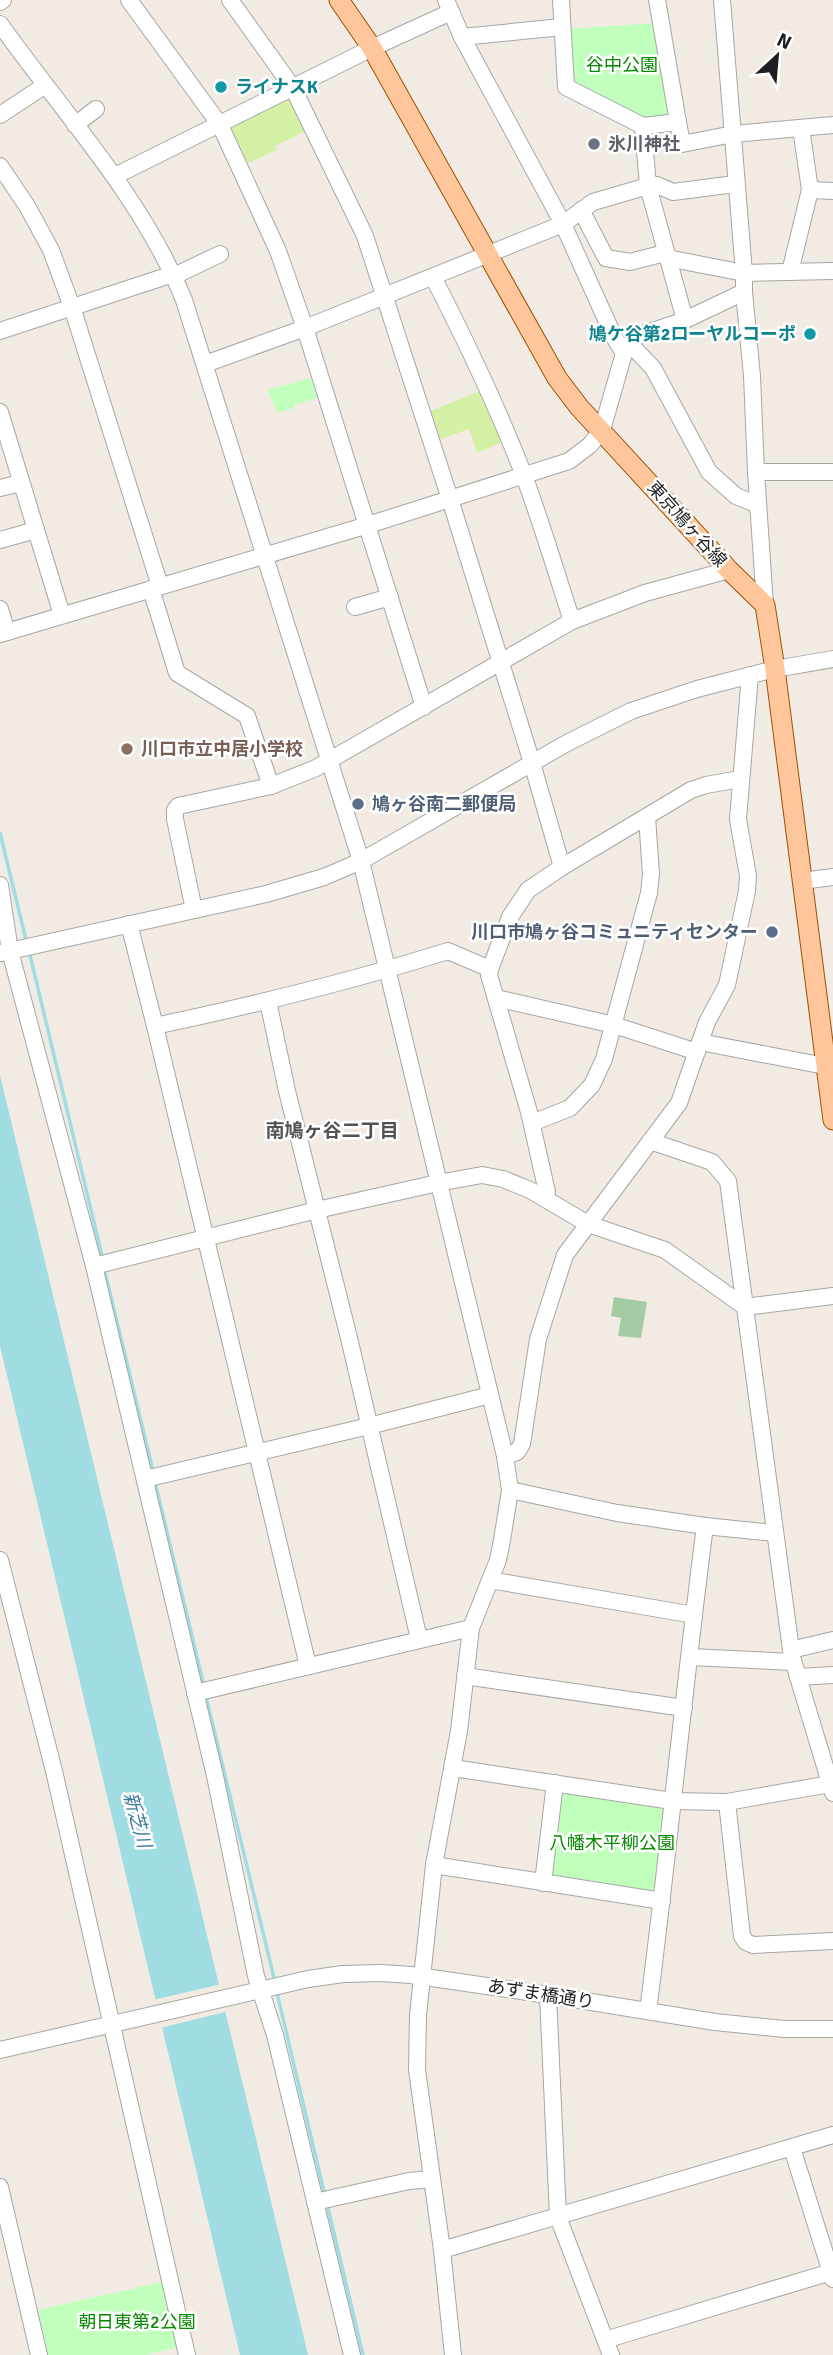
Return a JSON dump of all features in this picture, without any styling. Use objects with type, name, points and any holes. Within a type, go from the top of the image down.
[{"type":"main road","name":"東京鳩ヶ谷線","points":[[340,0],[372,48],[557,378],[579,407],[729,570],[765,605]]},
{"type":"main road","points":[[765,605],[832,1109]]},
{"type":"street","points":[[129,0],[220,125],[278,251],[368,524],[424,707]]},
{"type":"street","points":[[230,0],[293,88],[365,236],[533,763],[562,867]]},
{"type":"street","points":[[561,0],[566,87],[643,126],[678,122]]},
{"type":"street","points":[[657,0],[682,144],[733,134],[833,125]]},
{"type":"street","points":[[722,0],[752,376],[765,605]]},
{"type":"street","points":[[115,176],[372,48],[448,6],[563,224],[614,337],[653,368],[709,472],[736,496],[758,505]]},
{"type":"street","points":[[0,24],[44,86],[115,176],[154,237],[174,275],[205,364],[361,861],[505,1456],[510,1490],[502,1540],[471,1628],[453,1768],[434,1865],[418,2015],[418,2070],[453,2355]]},
{"type":"street","points":[[462,37],[562,27]]},
{"type":"street","points":[[0,115],[44,86]]},
{"type":"street","points":[[75,125],[96,110]]},
{"type":"street","points":[[643,126],[648,186],[685,320]]},
{"type":"street","points":[[790,272],[810,190],[801,128]]},
{"type":"street","points":[[0,166],[27,206],[51,250],[72,307],[156,588],[177,673],[247,716],[271,786]]},
{"type":"street","points":[[205,364],[433,278],[563,224],[593,202],[648,186],[657,185],[673,192],[736,184]]},
{"type":"street","points":[[810,190],[833,191]]},
{"type":"street","points":[[581,210],[606,258],[630,262],[666,255],[744,272],[833,271]]},
{"type":"street","points":[[0,331],[174,275],[220,254]]},
{"type":"street","points":[[433,278],[473,356],[524,476],[572,621]]},
{"type":"street","points":[[0,609],[3,634],[569,461],[590,445],[602,430],[627,348],[635,337],[685,320],[744,292]]},
{"type":"street","points":[[0,412],[62,615]]},
{"type":"street","points":[[756,472],[833,472]]},
{"type":"street","points":[[0,488],[21,483]]},
{"type":"street","points":[[0,540],[36,530]]},
{"type":"street","points":[[194,910],[175,819],[178,806],[271,786],[328,762],[572,621],[645,593],[729,570]]},
{"type":"street","points":[[355,607],[390,597]]},
{"type":"street","points":[[4,953],[300,884],[361,861],[597,726],[631,711],[750,675],[833,659]]},
{"type":"street","points":[[505,1456],[517,1452],[520,1448],[538,1339],[565,1255],[679,1103],[707,1022],[727,985],[746,905],[748,876],[738,819],[750,675]]},
{"type":"street","points":[[544,1198],[547,1192],[532,1123],[489,975],[510,918],[528,890],[562,867],[691,790],[740,779]]},
{"type":"street","points":[[532,1123],[552,1117],[579,1101],[592,1085],[604,1059],[649,893],[646,817]]},
{"type":"street","points":[[802,881],[833,877]]},
{"type":"street","points":[[0,885],[4,953],[93,1266],[215,1776],[255,1991],[275,2035],[352,2355]]},
{"type":"street","points":[[129,924],[308,1666]]},
{"type":"street","points":[[155,1026],[268,1001],[449,951],[490,969]]},
{"type":"street","points":[[496,998],[699,1047],[825,1066]]},
{"type":"street","points":[[268,1001],[287,1091],[419,1639]]},
{"type":"street","points":[[453,1768],[672,1801],[727,1802],[831,1788],[794,1663],[774,1533],[728,1181],[712,1162],[650,1141]]},
{"type":"street","points":[[93,1266],[438,1183],[471,1177],[494,1177],[530,1190],[588,1224],[665,1250],[745,1307],[833,1296]]},
{"type":"street","points":[[145,1479],[490,1395]]},
{"type":"street","points":[[510,1490],[617,1513],[774,1533]]},
{"type":"street","points":[[648,2011],[705,1526]]},
{"type":"street","points":[[0,1560],[54,1771],[187,2355]]},
{"type":"street","points":[[490,1580],[694,1615]]},
{"type":"street","points":[[195,1693],[471,1628]]},
{"type":"street","points":[[794,1663],[833,1640]]},
{"type":"street","points":[[690,1657],[794,1663],[833,1675]]},
{"type":"street","points":[[465,1676],[684,1709]]},
{"type":"street","points":[[543,1883],[555,1783]]},
{"type":"street","points":[[727,1802],[742,1936],[746,1942],[753,1945],[833,1941]]},
{"type":"street","points":[[434,1865],[662,1901]]},
{"type":"street","name":"あずま橋通り","points":[[112,2025],[255,1991],[343,1974],[381,1973],[422,1976],[548,1994],[746,2026],[833,2029]]},
{"type":"street","points":[[548,1994],[558,2217],[608,2347],[832,2276],[792,2148]]},
{"type":"street","points":[[0,2050],[112,2025]]},
{"type":"street","points":[[442,2250],[833,2135]]},
{"type":"street","points":[[315,2202],[409,2181],[432,2179]]},
{"type":"street","points":[[0,2187],[39,2355]]},
{"type":"green space","name":"谷中公園","points":[[656,23],[669,112],[665,117],[644,120],[574,84],[571,78],[568,29]]},
{"type":"green space","points":[[288,95],[309,130],[275,146],[277,150],[244,165],[228,125]]},
{"type":"green space","points":[[314,377],[320,397],[277,413],[268,390]]},
{"type":"green space","points":[[483,390],[505,441],[477,453],[469,429],[435,441],[426,413]]},
{"type":"green space","points":[[614,1297],[647,1302],[641,1338],[618,1336],[621,1318],[611,1316]]},
{"type":"green space","name":"八幡木平柳公園","points":[[562,1791],[662,1807],[666,1811],[656,1890],[652,1893],[553,1878],[550,1874]]},
{"type":"green space","name":"朝日東第2公園","points":[[162,2282],[177,2347],[145,2355],[48,2355],[38,2310]]},
{"type":"water","name":"新芝川","points":[[0,1075],[308,2355],[240,2355],[0,1346]]},
{"type":"pier","points":[[222,1984],[229,2011],[160,2028],[153,2000]]},
{"type":"waterway","points":[[0,833],[27,944]]},
{"type":"waterway","points":[[29,951],[103,1260]]},
{"type":"waterway","points":[[104,1268],[153,1471]]},
{"type":"waterway","points":[[155,1482],[204,1686]]},
{"type":"waterway","points":[[206,1697],[275,1982]]},
{"type":"waterway","points":[[277,1993],[325,2196]]},
{"type":"waterway","points":[[327,2204],[363,2355]]},
{"type":"place","name":"ライナスK","points":[[221,87]]},
{"type":"place","name":"氷川神社","points":[[594,144]]},
{"type":"place","name":"鳩ケ谷第2ローヤルコーポ","points":[[810,334]]},
{"type":"place","name":"川口市立中居小学校","points":[[127,749]]},
{"type":"place","name":"鳩ヶ谷南二郵便局","points":[[358,804]]},
{"type":"place","name":"川口市鳩ヶ谷コミュニティセンター","points":[[772,932]]},
{"type":"district","name":"南鳩ヶ谷二丁目","points":[[332,1131]]}]
